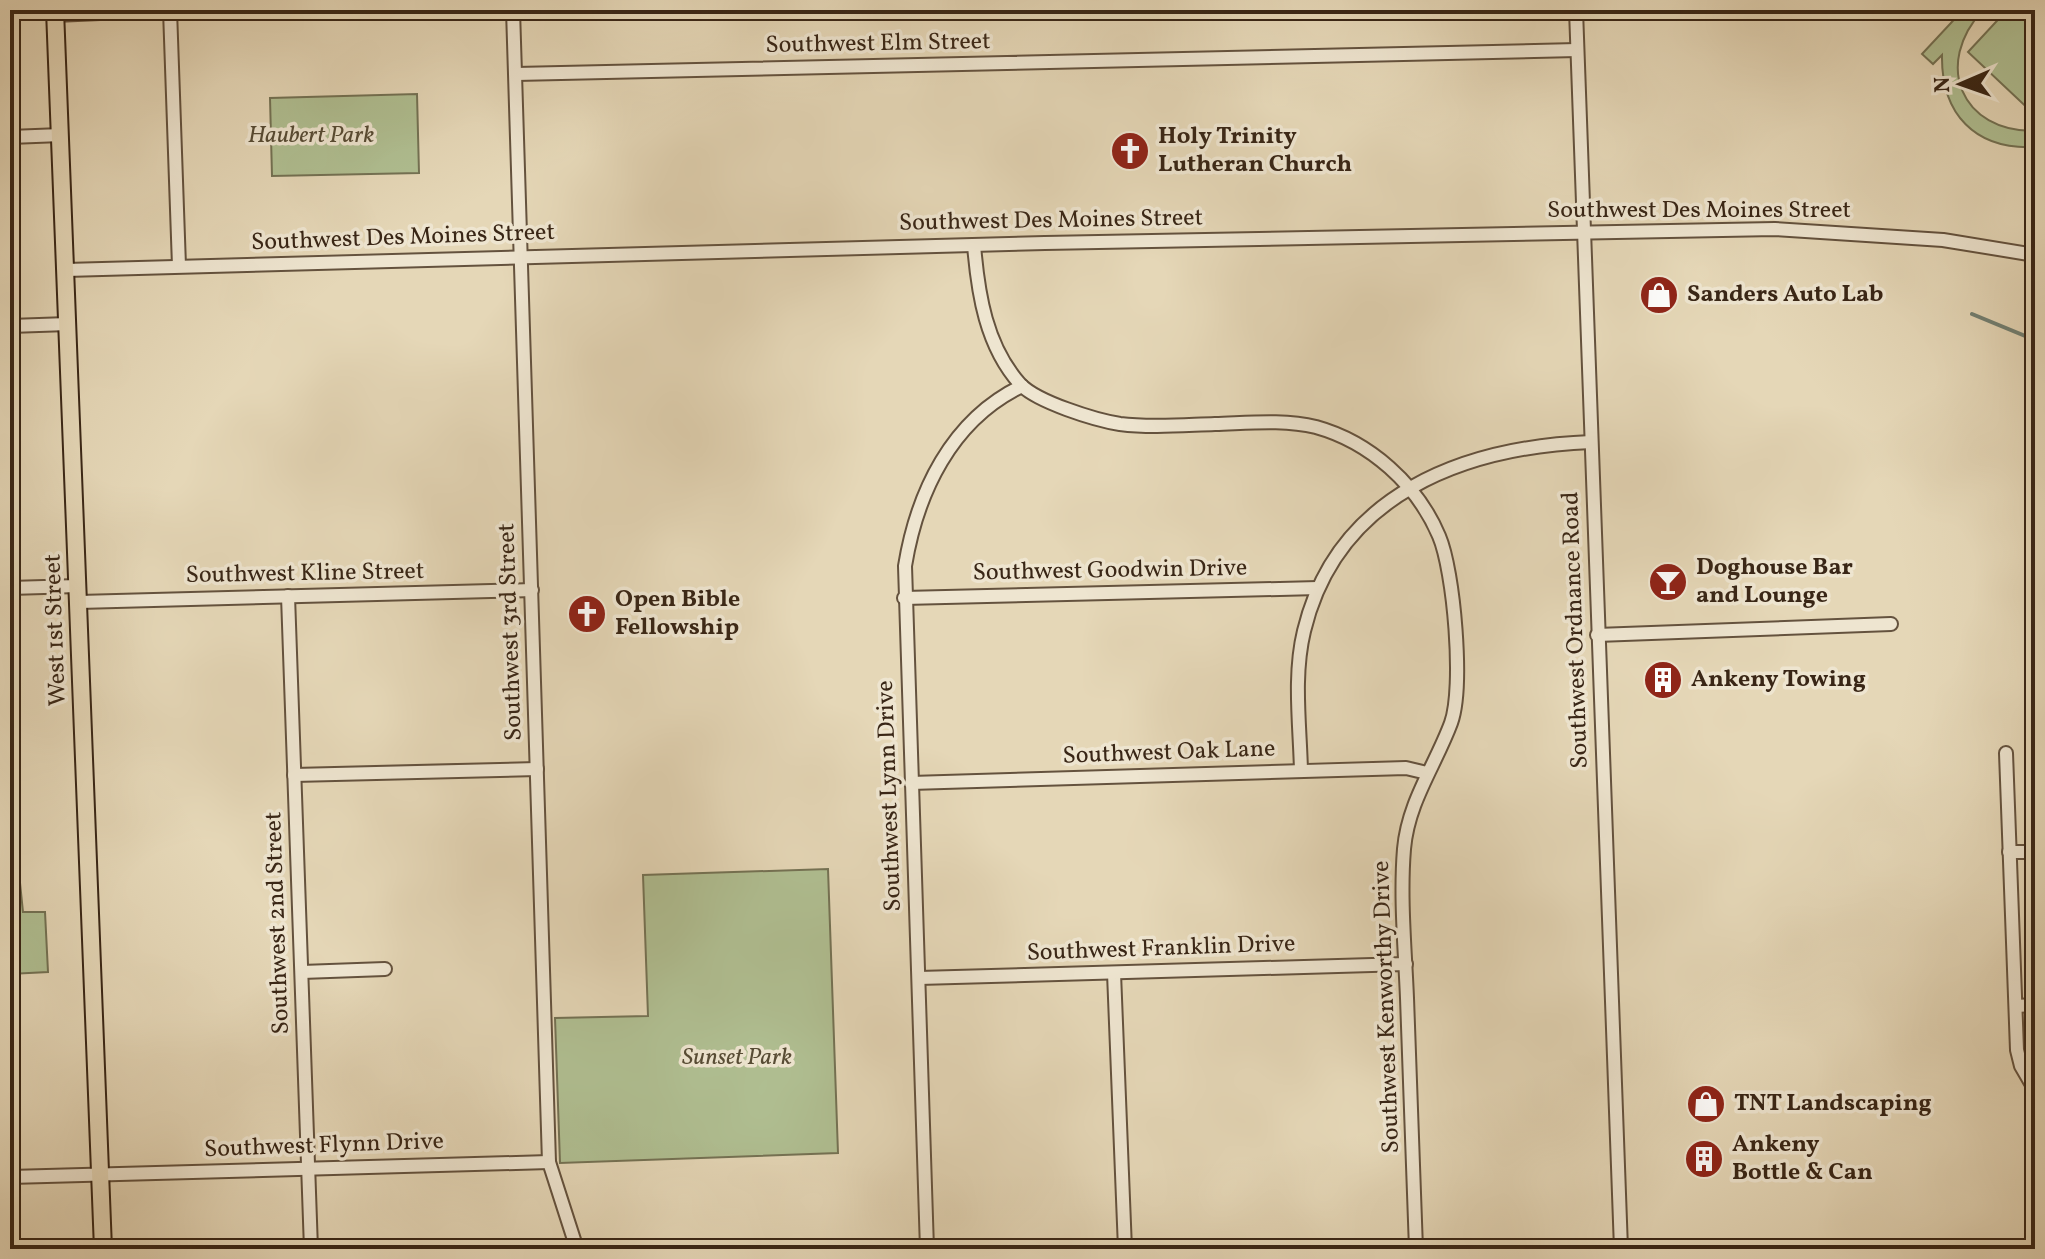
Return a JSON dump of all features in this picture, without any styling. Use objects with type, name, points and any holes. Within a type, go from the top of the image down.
[{"type":"main road","name":"West 1st Street","points":[[55,12],[103,1249]]},
{"type":"street","points":[[55,12],[169,10],[179,266]]},
{"type":"street","name":"Southwest 3rd Street","points":[[513,10],[549,1162],[577,1249]]},
{"type":"street","name":"Southwest Ordnance Road","points":[[1576,10],[1621,1249]]},
{"type":"street","name":"Southwest Elm Street","points":[[516,74],[1577,50]]},
{"type":"street","points":[[10,137],[61,135]]},
{"type":"street","name":"Southwest Des Moines Street","points":[[66,270],[1584,231],[1790,230],[1943,240],[2035,255]]},
{"type":"street","name":"Southwest Kenworthy Drive","points":[[974,245],[977,283],[984,315],[996,347],[1022,386],[1082,416],[1122,424],[1265,423],[1316,427],[1349,439],[1379,457],[1410,489],[1426,510],[1440,537],[1449,564],[1452,590],[1457,689],[1453,718],[1409,819],[1404,846],[1416,1249]]},
{"type":"street","points":[[10,326],[68,324]]},
{"type":"street","name":"Southwest Lynn Drive","points":[[927,1249],[905,566],[909,539],[926,485],[964,431],[1004,394],[1022,386]]},
{"type":"street","points":[[1301,771],[1300,653],[1304,630],[1318,588],[1357,530],[1374,513],[1410,489],[1453,466],[1480,457],[1549,444],[1591,442]]},
{"type":"street","name":"Southwest Kline Street","points":[[10,588],[78,594],[288,596],[532,590]]},
{"type":"street","name":"Southwest Goodwin Drive","points":[[904,598],[1318,588]]},
{"type":"street","name":"Southwest 2nd Street","points":[[288,596],[311,1249]]},
{"type":"street","points":[[1597,635],[1891,624]]},
{"type":"street","points":[[2006,753],[2019,1058],[2035,1090]]},
{"type":"street","name":"Southwest Oak Lane","points":[[911,783],[1406,768],[1427,773]]},
{"type":"street","points":[[294,775],[537,769]]},
{"type":"street","points":[[2009,852],[2035,852]]},
{"type":"street","name":"Southwest Franklin Drive","points":[[919,978],[1406,964]]},
{"type":"street","points":[[302,972],[385,969]]},
{"type":"street","points":[[1114,973],[1125,1249]]},
{"type":"street","points":[[2016,1006],[2035,1005]]},
{"type":"street","name":"Southwest Flynn Drive","points":[[10,1177],[549,1162]]},
{"type":"green space","points":[[1963,10],[1983,10],[1968,31],[1960,52],[1958,72],[1962,91],[1973,107],[1989,120],[2009,128],[2035,131],[2035,147],[1995,142],[1979,135],[1955,111],[1943,76],[1942,55],[1933,64],[1922,54]]},
{"type":"green space","points":[[2007,10],[2035,10],[2035,115],[1968,52]]},
{"type":"green space","name":"Haubert Park","points":[[417,94],[419,173],[272,176],[270,98]]},
{"type":"green space","name":"Sunset Park","points":[[828,869],[838,1153],[560,1163],[555,1018],[648,1016],[643,875]]},
{"type":"green space","points":[[19,873],[23,912],[45,912],[48,972],[10,974],[10,874]]},
{"type":"waterway","points":[[1972,314],[2035,340]]},
{"type":"place","name":"Holy Trinity Lutheran Church","points":[[1130,151]]},
{"type":"place","name":"Sanders Auto Lab","points":[[1659,295]]},
{"type":"place","name":"Doghouse Bar and Lounge","points":[[1668,582]]},
{"type":"place","name":"Open Bible Fellowship","points":[[587,614]]},
{"type":"place","name":"Ankeny Towing","points":[[1663,680]]},
{"type":"place","name":"TNT Landscaping","points":[[1706,1104]]},
{"type":"place","name":"Ankeny Bottle & Can","points":[[1704,1159]]}]
